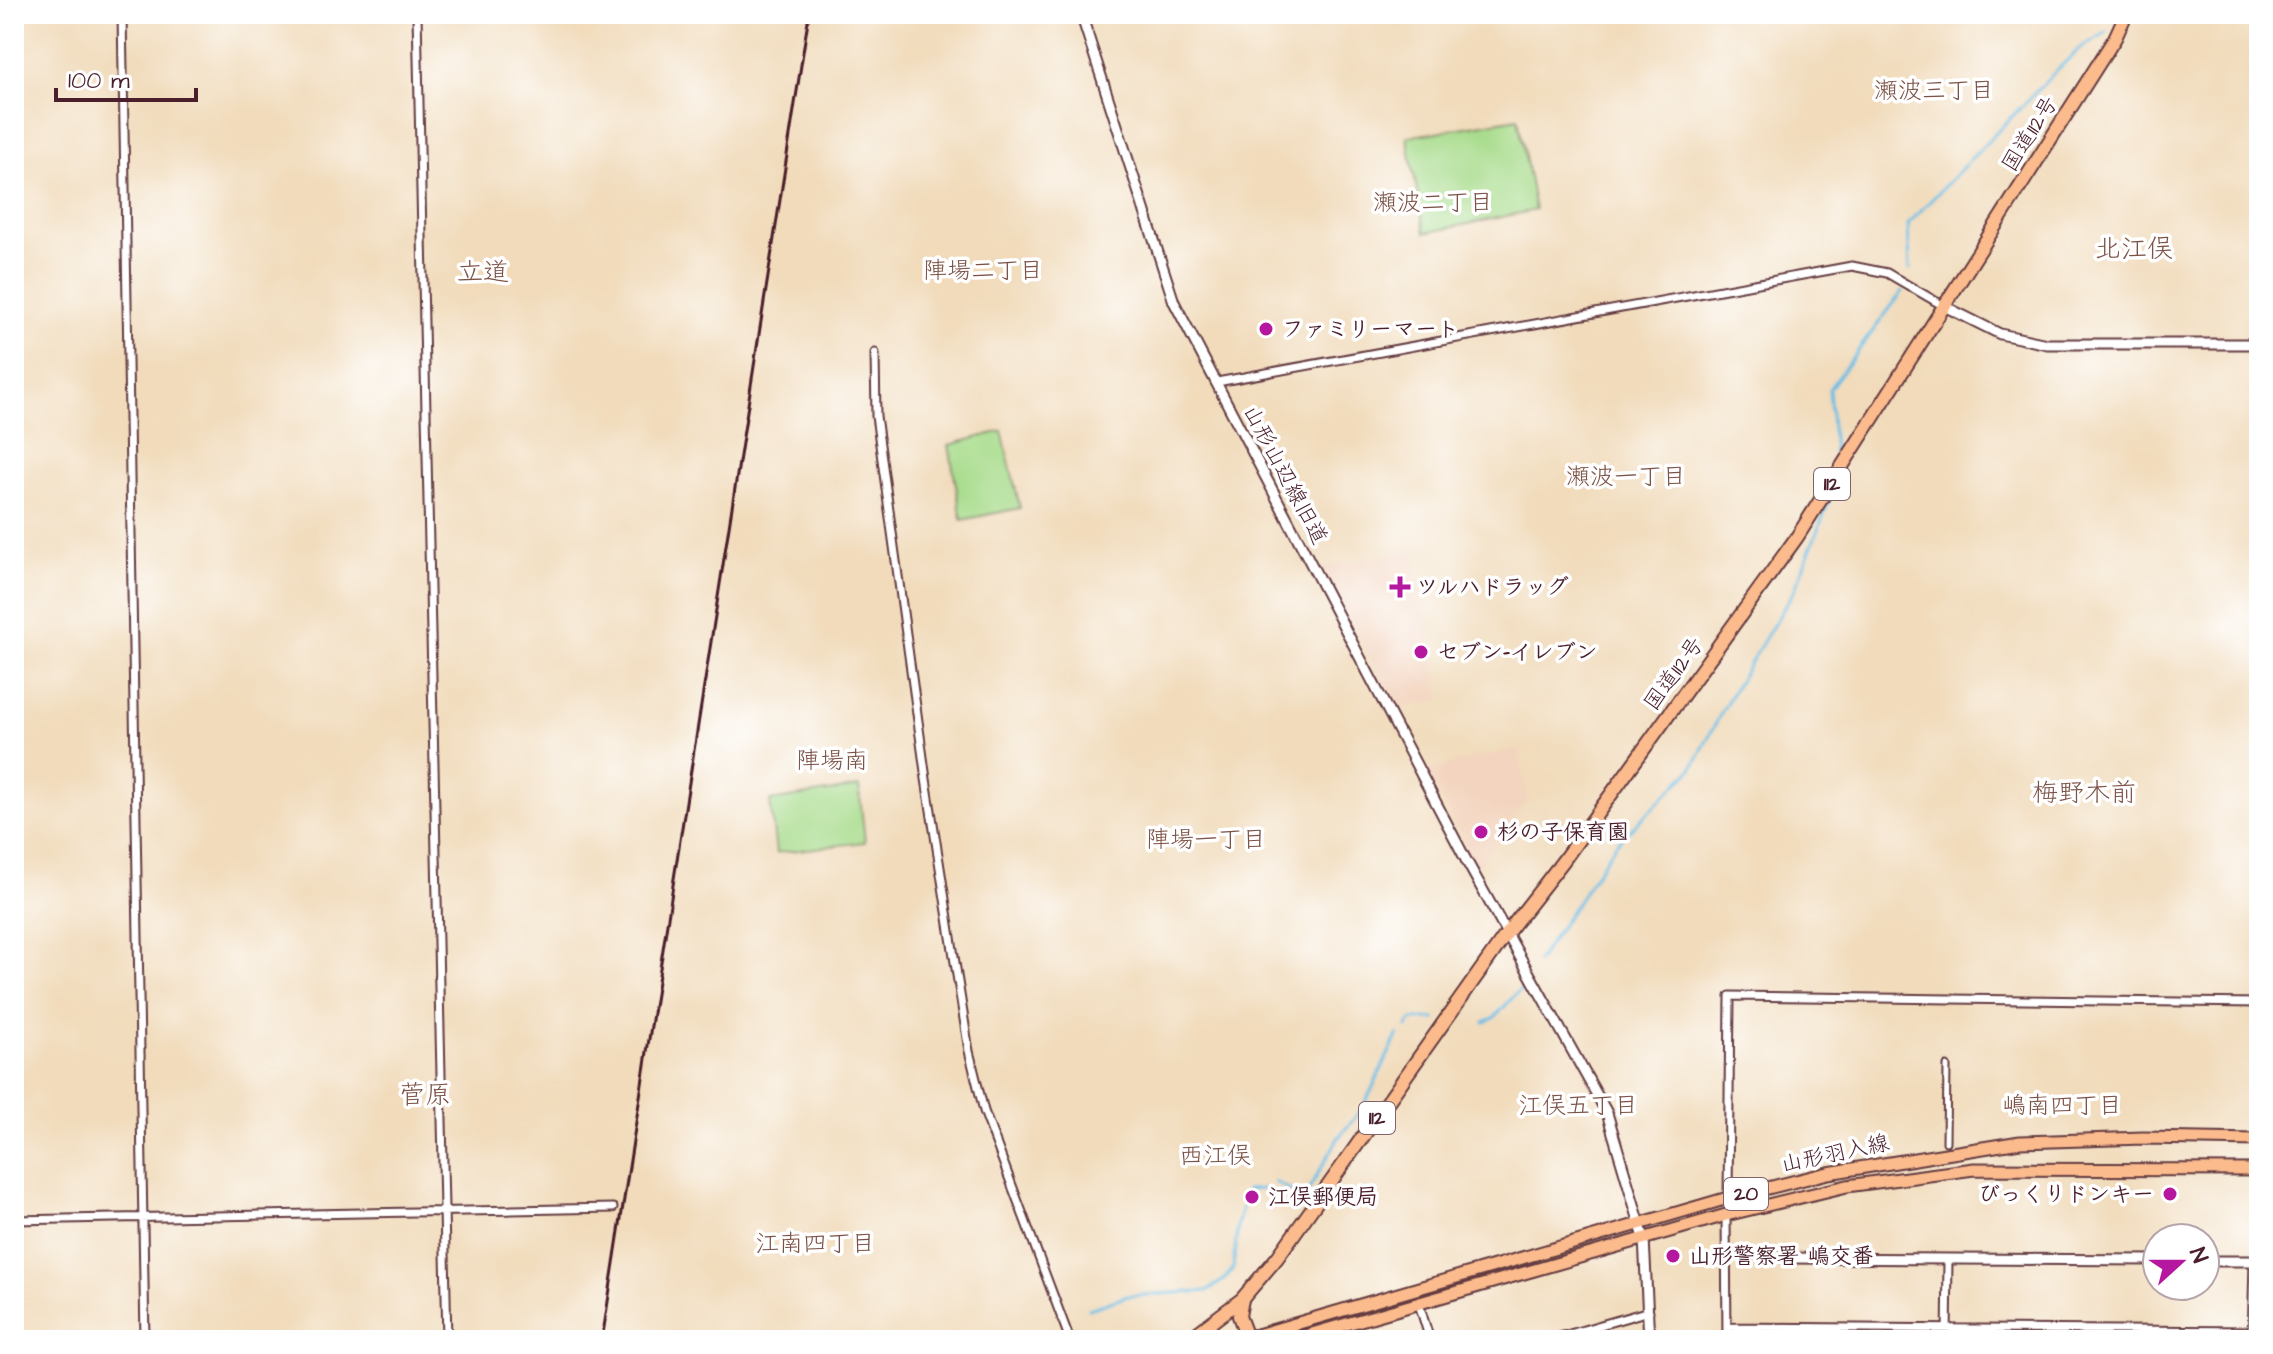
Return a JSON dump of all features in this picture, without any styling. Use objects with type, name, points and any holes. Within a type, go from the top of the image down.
[{"type":"highway","name":"国道112号","points":[[1188,1340],[1242,1299],[1277,1258],[1507,933],[1563,861],[1797,537],[1942,305],[2115,38],[2126,14]]},
{"type":"highway","points":[[1242,1299],[1239,1316],[1245,1339]]},
{"type":"main road","name":"山形羽入線","points":[[1245,1339],[1728,1198],[1828,1173],[2020,1142],[2143,1138],[2259,1140]]},
{"type":"main road","name":"山形羽入線","points":[[1291,1340],[1726,1215],[1847,1186],[1974,1169],[2259,1170]]},
{"type":"street","points":[[122,14],[145,1340]]},
{"type":"street","points":[[417,14],[447,1340]]},
{"type":"street","name":"山形山辺線旧道","points":[[1081,14],[1174,302],[1507,933],[1607,1113],[1644,1238],[1649,1340]]},
{"type":"street","points":[[1217,382],[1852,266],[1887,273],[2000,334],[2047,344],[2259,344]]},
{"type":"street","points":[[875,353],[876,416],[958,996],[984,1111],[1070,1340]]},
{"type":"street","points":[[1728,1198],[1730,996],[2259,1003]]},
{"type":"street","points":[[1946,1142],[1947,1066]]},
{"type":"street","points":[[14,1220],[613,1208]]},
{"type":"street","points":[[1726,1215],[1727,1340]]},
{"type":"street","points":[[1726,1252],[1785,1258],[2141,1260]]},
{"type":"street","points":[[1947,1340],[1948,1260]]},
{"type":"street","points":[[1727,1327],[2252,1336],[2256,1261],[2221,1261]]},
{"type":"street","points":[[1419,1304],[1430,1340]]},
{"type":"street","points":[[1549,1340],[1571,1337],[1649,1311]]},
{"type":"street","points":[[2015,1330],[2015,1340]]},
{"type":"shaded area","points":[[1414,550],[1441,700],[1397,708],[1322,567]]},
{"type":"shaded area","name":"杉の子保育園","points":[[1518,748],[1528,798],[1478,867],[1426,771]]},
{"type":"green space","points":[[1518,118],[1535,210],[1425,233],[1407,137]]},
{"type":"green space","points":[[1002,431],[1020,508],[962,520],[949,445]]},
{"type":"green space","points":[[859,787],[865,842],[776,853],[770,801]]},
{"type":"waterway","points":[[1910,269],[1908,224],[2056,71],[2080,48],[2107,32]]},
{"type":"waterway","points":[[1835,465],[1829,389],[1903,291]]},
{"type":"waterway","points":[[1537,962],[1616,844],[1692,769],[1729,698],[1794,591],[1830,499]]},
{"type":"waterway","points":[[1484,1022],[1494,1018],[1527,982]]},
{"type":"waterway","points":[[1407,1027],[1412,1020],[1435,1019]]},
{"type":"waterway","points":[[1275,1182],[1304,1198],[1339,1137],[1363,1108],[1398,1034]]},
{"type":"waterway","points":[[1089,1309],[1128,1296],[1207,1291],[1224,1280],[1233,1268],[1238,1222],[1247,1190],[1265,1189]]},
{"type":"railway","points":[[602,1340],[809,14]]},
{"type":"place","name":"ファミリーマート","points":[[1266,329]]},
{"type":"place","name":"ツルハドラッグ","points":[[1400,587]]},
{"type":"place","name":"セブン-イレブン","points":[[1421,652]]},
{"type":"place","name":"杉の子保育園","points":[[1481,832]]},
{"type":"place","name":"びっくりドンキー","points":[[2170,1194]]},
{"type":"place","name":"江俣郵便局","points":[[1252,1197]]},
{"type":"place","name":"山形警察署 嶋交番","points":[[1673,1256]]},
{"type":"district","name":"瀬波三丁目","points":[[1934,91]]},
{"type":"district","name":"瀬波二丁目","points":[[1433,203]]},
{"type":"district","name":"北江俣","points":[[2134,249]]},
{"type":"district","name":"陣場二丁目","points":[[983,271]]},
{"type":"district","name":"立道","points":[[483,272]]},
{"type":"district","name":"瀬波一丁目","points":[[1626,477]]},
{"type":"district","name":"陣場南","points":[[832,761]]},
{"type":"district","name":"梅野木前","points":[[2084,793]]},
{"type":"district","name":"陣場一丁目","points":[[1206,840]]},
{"type":"district","name":"菅原","points":[[425,1095]]},
{"type":"district","name":"江俣五丁目","points":[[1578,1106]]},
{"type":"district","name":"嶋南四丁目","points":[[2062,1106]]},
{"type":"district","name":"西江俣","points":[[1215,1156]]},
{"type":"district","name":"江南四丁目","points":[[815,1244]]}]
